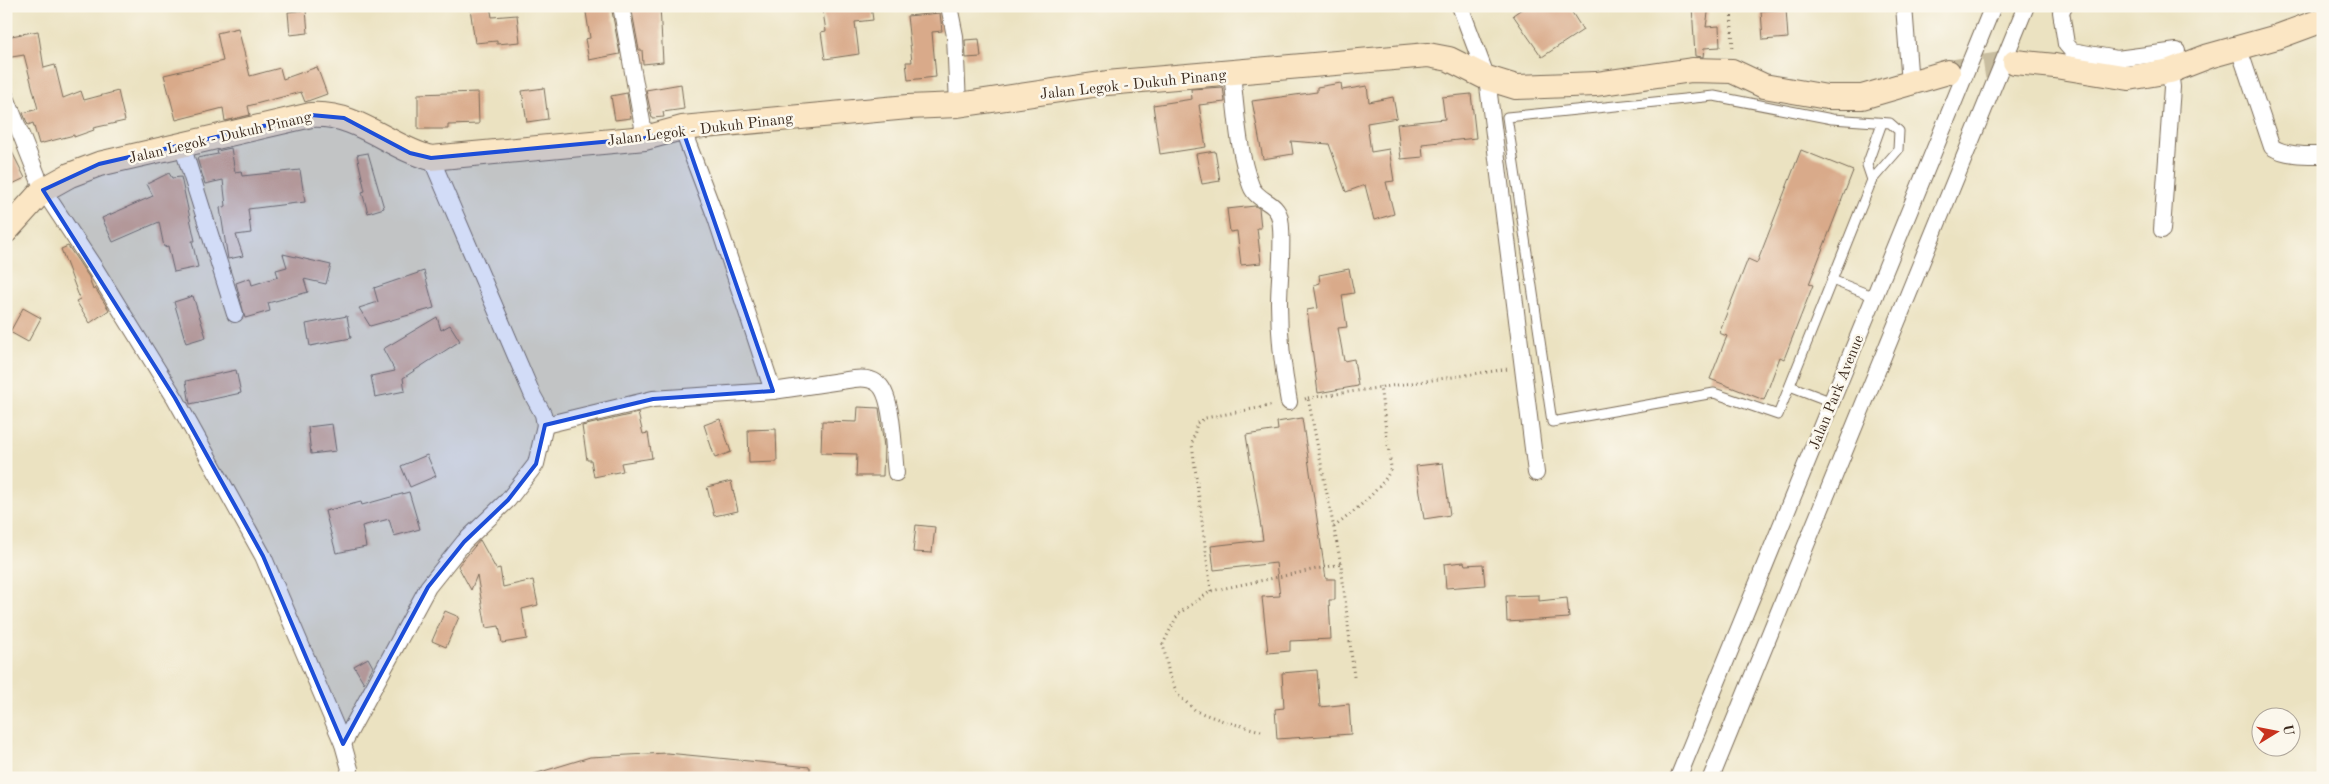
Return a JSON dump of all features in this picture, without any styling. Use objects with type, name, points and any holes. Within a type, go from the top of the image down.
[{"type":"street","points":[[621,6],[645,138]]},
{"type":"street","points":[[949,6],[954,36],[958,105]]},
{"type":"street","points":[[1460,6],[1487,78],[1536,473]]},
{"type":"street","points":[[1904,6],[1910,84]]},
{"type":"street","name":"Jalan Park Avenue","points":[[1678,778],[1994,6]]},
{"type":"street","name":"Jalan Park Avenue","points":[[1711,778],[2026,6]]},
{"type":"street","points":[[2064,6],[2062,12],[2066,44],[2072,50],[2117,58],[2174,61],[2209,56],[2239,49],[2323,20]]},
{"type":"street","points":[[2239,49],[2272,147],[2296,154],[2323,155]]},
{"type":"street","name":"Jalan Legok - Dukuh Pinang","points":[[6,231],[43,190],[70,175],[99,164],[310,115],[329,114],[344,118],[370,130],[410,153],[431,158],[645,138],[682,128],[908,107],[958,105],[1107,83],[1428,55],[1449,59],[1487,78],[1516,86],[1534,88],[1596,84],[1692,70],[1732,71]]},
{"type":"street","points":[[2015,62],[2055,66],[2129,78],[2174,61]]},
{"type":"street","points":[[2162,230],[2174,61]]},
{"type":"street","points":[[1732,71],[1764,86],[1827,98],[1862,97],[1948,72]]},
{"type":"street","points":[[1232,73],[1240,138],[1251,187],[1260,198],[1275,207],[1281,220],[1279,306],[1284,374],[1289,402]]},
{"type":"street","points":[[6,97],[43,190],[96,270],[175,398],[263,556],[342,744],[350,769],[347,778]]},
{"type":"street","points":[[682,128],[716,218],[773,391]]},
{"type":"street","points":[[182,146],[235,314]]},
{"type":"street","points":[[342,744],[428,587],[464,542],[508,500],[536,464],[545,425],[543,414],[533,396],[431,158]]},
{"type":"street","points":[[545,425],[653,399],[773,391],[864,378],[878,383],[887,398],[896,473]]},
{"type":"lane","points":[[1714,96],[1832,119],[1882,123],[1890,123],[1899,131],[1898,150],[1872,180],[1778,415],[1714,393],[1552,422],[1507,117],[1714,96]]},
{"type":"lane","points":[[1872,180],[1867,165],[1882,123]]},
{"type":"lane","points":[[1832,280],[1875,297]]},
{"type":"lane","points":[[1790,386],[1832,402]]},
{"type":"path","points":[[1732,6],[1734,27],[1732,71]]},
{"type":"path","points":[[1211,590],[1192,444],[1197,422],[1205,418],[1308,398],[1380,386],[1522,367]]},
{"type":"path","points":[[1334,527],[1348,517],[1389,476],[1391,467],[1380,386]]},
{"type":"path","points":[[1308,398],[1341,564],[1354,677]]},
{"type":"path","points":[[1262,731],[1226,722],[1196,711],[1178,695],[1169,674],[1163,644],[1178,614],[1211,590],[1341,564]]},
{"type":"highlighted area","points":[[311,115],[344,118],[410,153],[431,158],[645,138],[682,128],[773,391],[653,399],[545,425],[536,464],[508,500],[464,542],[428,587],[343,744],[263,556],[175,398],[43,190],[99,164]]},
{"type":"building","points":[[490,6],[492,17],[517,15],[520,42],[497,44],[497,41],[475,43],[470,8]]},
{"type":"building","points":[[585,6],[611,6],[620,54],[589,60],[585,39],[590,38]]},
{"type":"building","points":[[631,6],[660,6],[663,62],[643,64],[642,50],[639,50]]},
{"type":"building","points":[[822,6],[871,6],[873,20],[855,22],[859,54],[825,59],[821,32],[826,31]]},
{"type":"building","points":[[1526,6],[1568,6],[1583,30],[1542,57],[1513,15]]},
{"type":"building","points":[[1692,6],[1709,6],[1706,27],[1719,26],[1720,47],[1704,48],[1703,57],[1695,56]]},
{"type":"building","points":[[1786,9],[1788,38],[1763,40],[1761,11]]},
{"type":"building","points":[[306,10],[308,33],[290,35],[288,12]]},
{"type":"building","points":[[940,13],[942,31],[932,32],[936,77],[908,80],[906,62],[912,62],[907,16]]},
{"type":"building","points":[[238,28],[250,76],[280,68],[283,79],[317,67],[327,94],[305,102],[301,92],[248,106],[250,115],[225,121],[223,108],[176,120],[164,75],[223,61],[217,33]]},
{"type":"building","points":[[38,31],[44,68],[55,65],[63,98],[81,91],[84,100],[118,91],[125,121],[93,128],[94,130],[74,137],[74,135],[39,144],[33,123],[28,125],[23,113],[38,109],[24,55],[6,58],[6,37]]},
{"type":"building","points":[[979,39],[981,57],[966,58],[965,40]]},
{"type":"building","points":[[1341,83],[1342,90],[1367,86],[1369,102],[1393,97],[1397,118],[1367,123],[1371,152],[1389,149],[1394,181],[1386,182],[1394,214],[1374,220],[1365,185],[1346,192],[1329,144],[1291,141],[1293,154],[1263,159],[1252,101],[1317,92],[1317,87]]},
{"type":"building","points":[[681,84],[684,109],[663,112],[664,117],[652,118],[646,90]]},
{"type":"building","points":[[1223,87],[1225,102],[1199,105],[1206,147],[1160,154],[1153,105],[1192,99],[1191,89]]},
{"type":"building","points":[[544,88],[548,119],[527,122],[522,91]]},
{"type":"building","points":[[478,92],[479,124],[448,125],[448,129],[418,129],[418,94]]},
{"type":"building","points":[[627,93],[631,118],[615,120],[611,96]]},
{"type":"building","points":[[1471,94],[1476,138],[1422,144],[1423,157],[1401,159],[1397,124],[1445,119],[1442,97]]},
{"type":"building","points":[[6,140],[25,178],[6,187]]},
{"type":"building","points":[[231,148],[235,172],[241,171],[242,176],[300,170],[305,202],[248,209],[251,233],[236,235],[243,256],[228,259],[220,208],[226,206],[223,180],[205,184],[197,158],[218,154],[217,151]]},
{"type":"building","points":[[1801,150],[1853,171],[1809,284],[1813,285],[1784,359],[1780,357],[1764,400],[1710,379],[1727,336],[1719,333],[1748,259],[1757,263]]},
{"type":"building","points":[[1215,151],[1220,181],[1202,184],[1196,154]]},
{"type":"building","points":[[368,153],[384,208],[368,213],[362,192],[365,191],[357,155]]},
{"type":"building","points":[[169,173],[172,178],[181,177],[195,241],[192,241],[198,267],[174,272],[168,246],[164,247],[159,222],[113,242],[102,218],[153,196],[147,184]]},
{"type":"building","points":[[1255,206],[1259,208],[1261,228],[1257,228],[1261,263],[1241,265],[1237,231],[1230,232],[1227,209]]},
{"type":"building","points":[[68,246],[89,277],[93,290],[95,288],[109,310],[90,323],[76,301],[80,299],[61,249]]},
{"type":"building","points":[[283,254],[331,265],[326,284],[304,279],[308,292],[268,303],[270,311],[245,318],[236,283],[250,278],[252,285],[278,277],[276,270],[287,267]]},
{"type":"building","points":[[1349,269],[1354,293],[1342,295],[1347,327],[1338,328],[1344,361],[1354,359],[1358,386],[1318,393],[1307,310],[1318,308],[1314,285],[1320,283],[1319,275]]},
{"type":"building","points":[[424,271],[434,308],[370,326],[359,308],[378,302],[374,288]]},
{"type":"building","points":[[193,296],[206,337],[186,343],[174,302]]},
{"type":"building","points":[[23,308],[41,318],[28,342],[10,332]]},
{"type":"building","points":[[347,316],[351,338],[310,346],[306,324]]},
{"type":"building","points":[[437,317],[441,330],[450,325],[460,341],[403,378],[405,391],[375,397],[371,376],[395,371],[383,349]]},
{"type":"building","points":[[236,370],[241,393],[190,404],[186,381]]},
{"type":"building","points":[[858,407],[879,408],[884,447],[883,476],[856,476],[857,454],[821,453],[822,421],[857,422]]},
{"type":"building","points":[[638,413],[643,434],[648,433],[652,458],[621,463],[623,471],[594,477],[591,460],[587,460],[582,426]]},
{"type":"building","points":[[1302,418],[1326,579],[1335,579],[1335,600],[1329,600],[1331,639],[1290,641],[1290,651],[1268,653],[1262,597],[1280,596],[1276,563],[1214,570],[1211,546],[1263,540],[1246,435],[1278,430],[1277,422]]},
{"type":"building","points":[[720,419],[731,452],[715,458],[704,425]]},
{"type":"building","points":[[332,424],[336,451],[311,454],[308,427]]},
{"type":"building","points":[[776,429],[777,462],[749,463],[748,430]]},
{"type":"building","points":[[427,455],[436,476],[410,487],[401,466]]},
{"type":"building","points":[[1443,463],[1450,515],[1424,519],[1416,466]]},
{"type":"building","points":[[731,481],[738,511],[714,516],[707,487]]},
{"type":"building","points":[[409,492],[420,529],[394,536],[389,519],[362,526],[366,547],[336,553],[325,511],[361,502],[362,505]]},
{"type":"building","points":[[916,525],[935,527],[932,553],[913,552]]},
{"type":"building","points":[[480,540],[496,569],[500,568],[503,587],[533,580],[538,605],[522,609],[527,639],[502,643],[499,626],[486,628],[477,575],[471,590],[458,566]]},
{"type":"building","points":[[1464,562],[1465,565],[1483,564],[1485,585],[1446,588],[1444,564]]},
{"type":"building","points":[[1539,595],[1539,601],[1567,598],[1569,618],[1507,622],[1506,596]]},
{"type":"building","points":[[445,611],[459,617],[446,647],[432,641]]},
{"type":"building","points":[[368,658],[373,667],[364,683],[354,666]]},
{"type":"building","points":[[1317,670],[1320,707],[1349,704],[1351,734],[1277,739],[1275,709],[1284,708],[1282,673]]},
{"type":"building","points":[[667,753],[810,767],[810,778],[535,778],[534,774],[590,757]]},
{"type":"tunnel","points":[[1948,72],[2015,62]]}]
